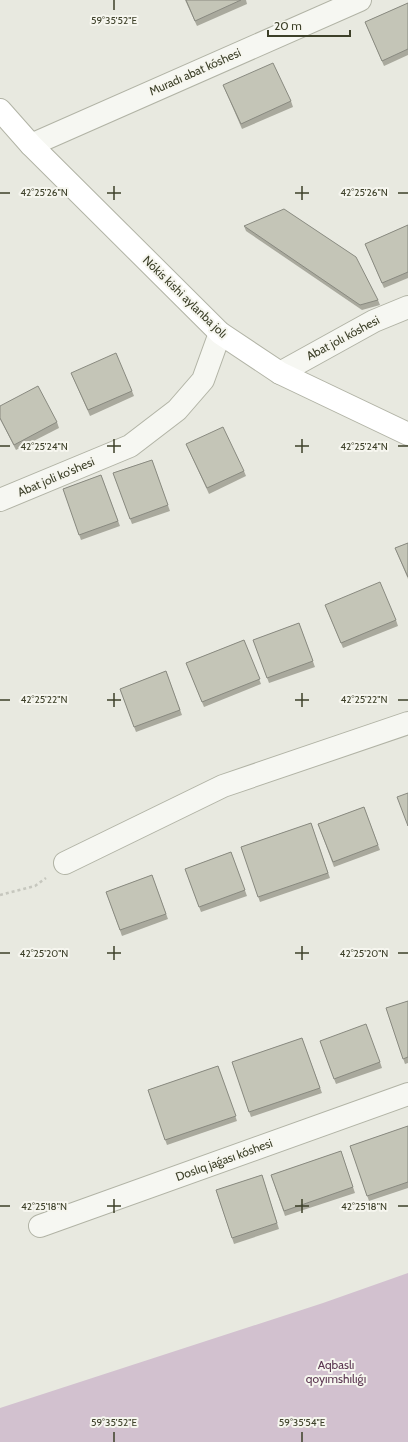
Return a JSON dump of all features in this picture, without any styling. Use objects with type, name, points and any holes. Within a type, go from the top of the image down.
[{"type":"main road","name":"Nókis kishi aylanba jolı","points":[[0,110],[31,145],[220,333],[280,373],[408,434]]},
{"type":"street","name":"Muradı abat kóshesi","points":[[31,145],[360,0]]},
{"type":"street","name":"Abat jolı kóshesi","points":[[280,373],[374,321],[408,307]]},
{"type":"street","name":"Abat joli ko'shesi","points":[[0,500],[130,446],[177,410],[203,380],[220,333]]},
{"type":"street","points":[[65,863],[223,786],[408,723]]},
{"type":"street","name":"Doslıq jaǵası kóshesi","points":[[40,1226],[408,1094]]},
{"type":"path","points":[[0,895],[35,886],[65,863]]},
{"type":"green space","name":"Aqbaslı qoyımshılıǵı","points":[[408,1273],[408,1442],[0,1442],[0,1408],[323,1303]]},
{"type":"building","points":[[186,0],[241,0],[195,21]]},
{"type":"building","points":[[408,3],[408,49],[382,61],[365,22]]},
{"type":"building","points":[[273,63],[291,101],[241,124],[223,85]]},
{"type":"building","points":[[284,209],[356,257],[378,300],[360,305],[244,226]]},
{"type":"building","points":[[408,225],[408,272],[382,283],[365,244]]},
{"type":"building","points":[[116,353],[132,391],[88,410],[71,373]]},
{"type":"building","points":[[38,386],[57,422],[14,445],[0,418],[0,406]]},
{"type":"building","points":[[223,427],[244,471],[207,488],[186,444]]},
{"type":"building","points":[[152,460],[168,505],[130,519],[113,473]]},
{"type":"building","points":[[101,475],[118,521],[79,535],[63,489]]},
{"type":"building","points":[[408,543],[408,577],[395,548]]},
{"type":"building","points":[[380,582],[396,620],[341,643],[325,605]]},
{"type":"building","points":[[299,623],[313,661],[267,678],[253,640]]},
{"type":"building","points":[[244,640],[260,679],[202,702],[186,663]]},
{"type":"building","points":[[166,671],[180,710],[134,727],[120,689]]},
{"type":"building","points":[[408,793],[408,826],[397,797]]},
{"type":"building","points":[[364,807],[378,845],[333,862],[318,824]]},
{"type":"building","points":[[311,823],[328,873],[258,897],[241,847]]},
{"type":"building","points":[[231,852],[245,890],[199,907],[185,869]]},
{"type":"building","points":[[152,875],[166,914],[120,930],[106,892]]},
{"type":"building","points":[[408,1001],[408,1057],[403,1059],[386,1008]]},
{"type":"building","points":[[366,1024],[380,1062],[334,1079],[320,1041]]},
{"type":"building","points":[[302,1038],[320,1088],[249,1112],[232,1062]]},
{"type":"building","points":[[218,1066],[236,1116],[165,1140],[148,1090]]},
{"type":"building","points":[[408,1126],[408,1182],[367,1196],[350,1146]]},
{"type":"building","points":[[341,1151],[353,1187],[284,1211],[271,1175]]},
{"type":"building","points":[[262,1175],[277,1223],[232,1238],[216,1190]]}]
